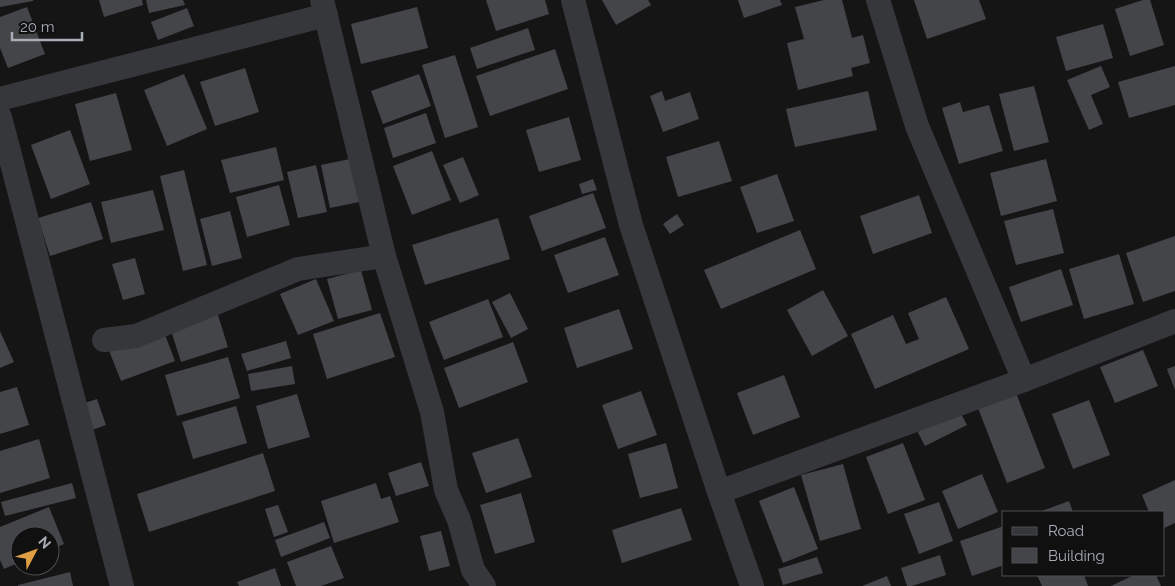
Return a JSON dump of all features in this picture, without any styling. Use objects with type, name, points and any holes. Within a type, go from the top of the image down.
[{"type":"street","points":[[574,0],[631,225],[752,586]]},
{"type":"street","points":[[878,0],[917,126],[1024,380]]},
{"type":"street","points":[[0,99],[324,7],[384,256],[432,412],[446,490],[459,520],[473,570],[484,586]]},
{"type":"street","points":[[0,117],[122,586]]},
{"type":"street","points":[[104,340],[136,336],[298,269],[384,256]]},
{"type":"street","points":[[719,492],[1024,380],[1175,321]]},
{"type":"building","points":[[0,0],[33,0],[33,1],[0,7]]},
{"type":"building","points":[[99,0],[142,0],[143,5],[104,17]]},
{"type":"building","points":[[146,0],[183,0],[185,5],[149,13]]},
{"type":"building","points":[[486,0],[545,0],[549,14],[496,31]]},
{"type":"building","points":[[602,0],[648,0],[651,5],[616,25]]},
{"type":"building","points":[[738,0],[780,0],[782,5],[744,18]]},
{"type":"building","points":[[824,0],[842,0],[852,38],[863,35],[870,63],[851,68],[853,76],[798,90],[787,43],[804,39],[795,7]]},
{"type":"building","points":[[914,0],[979,0],[986,19],[927,39]]},
{"type":"building","points":[[1143,0],[1150,0],[1164,45],[1130,56],[1115,9]]},
{"type":"building","points":[[27,7],[45,54],[8,68],[0,48],[0,17]]},
{"type":"building","points":[[417,7],[428,48],[361,64],[351,24]]},
{"type":"building","points":[[187,8],[194,26],[158,40],[151,22]]},
{"type":"building","points":[[1103,24],[1113,58],[1066,71],[1056,37]]},
{"type":"building","points":[[528,28],[535,50],[477,69],[470,48]]},
{"type":"building","points":[[555,49],[568,89],[490,116],[476,76]]},
{"type":"building","points":[[455,55],[478,127],[445,138],[422,65]]},
{"type":"building","points":[[1101,66],[1110,87],[1091,95],[1103,124],[1089,130],[1067,80]]},
{"type":"building","points":[[1175,66],[1175,105],[1129,118],[1118,82]]},
{"type":"building","points":[[245,68],[259,112],[215,126],[200,82]]},
{"type":"building","points":[[184,74],[207,129],[167,146],[144,90]]},
{"type":"building","points":[[419,74],[431,106],[383,124],[371,91]]},
{"type":"building","points":[[1034,86],[1049,142],[1014,151],[999,94]]},
{"type":"building","points":[[662,91],[665,101],[690,92],[699,119],[663,132],[650,96]]},
{"type":"building","points":[[868,91],[877,130],[795,147],[786,109]]},
{"type":"building","points":[[116,93],[132,150],[90,161],[75,104]]},
{"type":"building","points":[[960,102],[963,112],[989,105],[1003,151],[959,164],[942,108]]},
{"type":"building","points":[[426,113],[436,143],[393,158],[384,128]]},
{"type":"building","points":[[569,117],[581,160],[539,172],[526,130]]},
{"type":"building","points":[[70,130],[90,184],[51,199],[31,145]]},
{"type":"building","points":[[719,141],[732,181],[678,197],[666,157]]},
{"type":"building","points":[[276,147],[284,180],[230,193],[221,160]]},
{"type":"building","points":[[432,151],[451,200],[412,215],[393,166]]},
{"type":"building","points":[[463,157],[479,195],[460,203],[443,165]]},
{"type":"building","points":[[350,159],[359,202],[330,208],[321,165]]},
{"type":"building","points":[[1046,159],[1057,201],[1001,216],[990,173]]},
{"type":"building","points":[[316,165],[327,212],[298,218],[287,172]]},
{"type":"building","points":[[184,170],[207,265],[183,271],[160,176]]},
{"type":"building","points":[[777,174],[794,221],[757,233],[740,187]]},
{"type":"building","points":[[593,179],[597,190],[582,194],[579,184]]},
{"type":"building","points":[[279,185],[290,225],[247,237],[236,197]]},
{"type":"building","points":[[153,190],[164,230],[111,243],[101,202]]},
{"type":"building","points":[[593,193],[606,228],[542,251],[529,216]]},
{"type":"building","points":[[919,195],[932,233],[873,254],[860,216]]},
{"type":"building","points":[[91,202],[103,239],[50,256],[38,218]]},
{"type":"building","points":[[1053,209],[1064,253],[1016,265],[1004,221]]},
{"type":"building","points":[[230,211],[242,258],[212,266],[200,219]]},
{"type":"building","points":[[677,214],[684,225],[670,234],[663,224]]},
{"type":"building","points":[[498,218],[510,259],[425,285],[412,245]]},
{"type":"building","points":[[800,230],[816,269],[721,309],[704,270]]},
{"type":"building","points":[[1175,236],[1175,291],[1143,302],[1126,253]]},
{"type":"building","points":[[605,237],[619,275],[568,293],[554,255]]},
{"type":"building","points":[[1119,254],[1134,304],[1084,319],[1069,269]]},
{"type":"building","points":[[135,258],[145,294],[123,300],[112,264]]},
{"type":"building","points":[[1061,269],[1073,305],[1021,322],[1009,287]]},
{"type":"building","points":[[361,270],[372,310],[338,319],[327,279]]},
{"type":"building","points":[[316,279],[334,321],[298,335],[280,294]]},
{"type":"building","points":[[823,290],[848,336],[812,356],[787,310]]},
{"type":"building","points":[[510,293],[528,329],[511,338],[492,302]]},
{"type":"building","points":[[946,297],[969,349],[875,389],[851,334],[893,315],[906,344],[919,339],[908,313]]},
{"type":"building","points":[[488,299],[503,337],[444,360],[429,322]]},
{"type":"building","points":[[216,309],[228,347],[181,362],[169,324]]},
{"type":"building","points":[[619,309],[633,349],[577,368],[564,328]]},
{"type":"building","points":[[380,313],[395,357],[327,379],[313,334]]},
{"type":"building","points":[[162,327],[175,361],[121,381],[108,348]]},
{"type":"building","points":[[0,331],[14,362],[0,368]]},
{"type":"building","points":[[286,341],[291,358],[247,371],[241,354]]},
{"type":"building","points":[[513,342],[528,382],[459,408],[444,368]]},
{"type":"building","points":[[1143,350],[1158,386],[1115,403],[1100,367]]},
{"type":"building","points":[[228,357],[240,398],[177,416],[165,375]]},
{"type":"building","points":[[292,366],[295,384],[251,391],[248,374]]},
{"type":"building","points":[[1175,366],[1175,390],[1167,369]]},
{"type":"building","points":[[784,375],[800,417],[753,435],[737,393]]},
{"type":"building","points":[[17,387],[29,425],[0,434],[0,392]]},
{"type":"building","points":[[641,391],[657,435],[618,449],[602,405]]},
{"type":"building","points":[[1016,393],[1045,468],[1007,483],[978,408]]},
{"type":"building","points":[[297,394],[310,437],[268,449],[256,406]]},
{"type":"building","points":[[97,399],[106,425],[89,431],[79,405]]},
{"type":"building","points":[[1089,400],[1110,455],[1073,469],[1052,414]]},
{"type":"building","points":[[236,406],[247,443],[193,459],[182,422]]},
{"type":"building","points":[[957,406],[967,425],[925,446],[915,427]]},
{"type":"building","points":[[518,438],[532,477],[486,493],[472,453]]},
{"type":"building","points":[[39,439],[50,478],[0,493],[0,451]]},
{"type":"building","points":[[666,443],[678,488],[640,498],[628,454]]},
{"type":"building","points":[[903,443],[925,500],[888,514],[866,457]]},
{"type":"building","points":[[263,453],[275,491],[149,532],[137,494]]},
{"type":"building","points":[[421,462],[429,486],[396,496],[388,473]]},
{"type":"building","points":[[843,464],[861,529],[820,541],[801,475]]},
{"type":"building","points":[[982,474],[998,512],[958,529],[942,491]]},
{"type":"building","points":[[1175,480],[1175,523],[1165,528],[1165,511],[1149,511],[1142,495]]},
{"type":"building","points":[[72,483],[76,498],[5,516],[1,502]]},
{"type":"building","points":[[376,483],[381,499],[390,496],[399,522],[334,543],[321,501]]},
{"type":"building","points":[[794,487],[818,549],[783,563],[759,501]]},
{"type":"building","points":[[521,493],[535,542],[495,554],[480,505]]},
{"type":"building","points":[[1069,501],[1073,511],[1042,511]]},
{"type":"building","points":[[939,502],[953,541],[919,554],[904,514]]},
{"type":"building","points":[[278,505],[288,532],[274,537],[265,509]]},
{"type":"building","points":[[49,507],[57,526],[10,526],[10,566],[4,569],[0,560],[0,527]]},
{"type":"building","points":[[681,508],[692,540],[622,563],[612,530]]},
{"type":"building","points":[[324,522],[330,538],[281,557],[275,540]]},
{"type":"building","points":[[1002,527],[1002,566],[972,576],[960,541]]},
{"type":"building","points":[[441,531],[450,566],[429,571],[420,536]]},
{"type":"building","points":[[60,534],[64,544],[60,546]]},
{"type":"building","points":[[331,546],[344,578],[321,586],[296,586],[287,562]]},
{"type":"building","points":[[940,555],[946,575],[907,586],[901,568]]},
{"type":"building","points":[[817,557],[823,573],[783,585],[778,569]]},
{"type":"building","points":[[275,568],[281,586],[239,586],[237,582]]},
{"type":"building","points":[[70,572],[73,586],[18,586],[60,576]]},
{"type":"building","points":[[887,576],[891,586],[862,586]]},
{"type":"building","points":[[1037,576],[1084,576],[1088,586],[1042,586]]},
{"type":"building","points":[[1132,576],[1156,576],[1161,586],[1111,586]]}]
